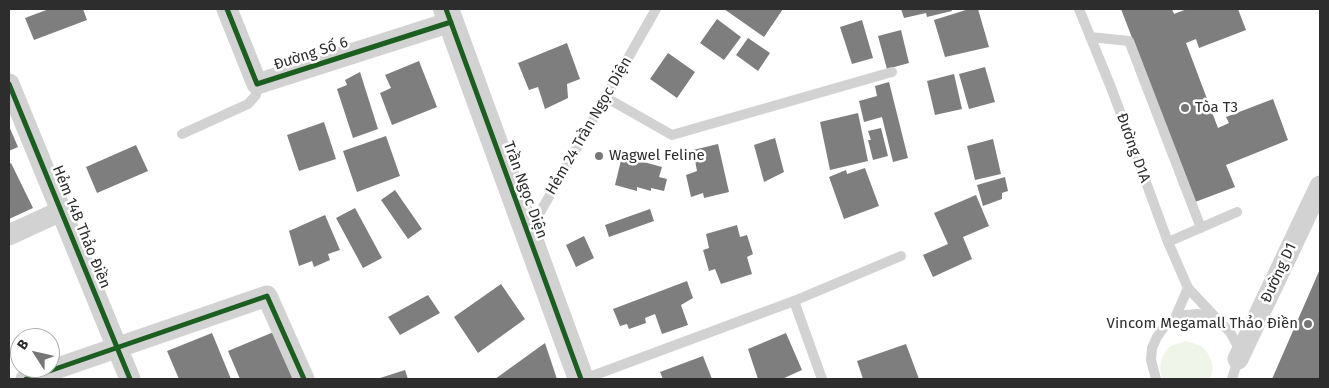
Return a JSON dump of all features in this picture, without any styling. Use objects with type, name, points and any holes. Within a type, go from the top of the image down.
[{"type":"street","name":"Đường Số 6","points":[[227,9],[257,84],[448,15]]},
{"type":"street","name":"Trần Ngọc Diện","points":[[448,15],[583,379]]},
{"type":"street","name":"Hẻm 14B Thảo Điền","points":[[9,84],[130,379]]},
{"type":"street","name":"Đường D1","points":[[1238,359],[1320,186]]},
{"type":"street","points":[[9,235],[61,211]]},
{"type":"street","points":[[26,379],[267,296],[304,379]]},
{"type":"lane","name":"Hẻm 24 Trần Ngọc Diện","points":[[528,233],[656,9]]},
{"type":"lane","name":"Đường D1A","points":[[1079,9],[1112,90],[1168,242],[1188,288],[1230,332],[1237,345],[1238,359]]},
{"type":"lane","points":[[1090,37],[1129,41],[1201,228]]},
{"type":"lane","points":[[605,97],[672,134],[892,72]]},
{"type":"lane","points":[[182,134],[248,104],[256,95],[257,84]]},
{"type":"lane","points":[[1168,242],[1237,212]]},
{"type":"lane","points":[[583,379],[794,301],[900,256]]},
{"type":"lane","points":[[1174,320],[1188,288]]},
{"type":"lane","points":[[794,301],[822,379]]},
{"type":"lane","points":[[1156,379],[1151,360],[1152,348],[1156,337],[1164,327],[1186,315],[1198,314],[1220,322]]},
{"type":"lane","points":[[1232,379],[1238,359]]},
{"type":"shaded area","points":[[1186,341],[1201,346],[1207,352],[1213,368],[1210,379],[1162,379],[1161,360],[1165,352],[1170,346]]},
{"type":"building","points":[[49,9],[83,9],[87,20],[34,40],[25,18]]},
{"type":"building","points":[[724,9],[783,9],[764,37]]},
{"type":"building","points":[[901,9],[951,9],[952,11],[927,17],[926,13],[904,18]]},
{"type":"building","points":[[969,9],[978,9],[989,47],[945,57],[934,20]]},
{"type":"building","name":"Tòa T3","points":[[1121,9],[1172,9],[1174,14],[1187,9],[1238,9],[1246,30],[1199,48],[1196,39],[1186,43],[1218,128],[1229,123],[1226,117],[1273,99],[1288,140],[1226,165],[1235,187],[1195,202]]},
{"type":"building","points":[[717,19],[741,37],[724,60],[700,43]]},
{"type":"building","points":[[862,20],[873,58],[852,64],[840,27]]},
{"type":"building","points":[[901,30],[909,63],[887,69],[878,36]]},
{"type":"building","points":[[748,38],[770,53],[758,71],[736,55]]},
{"type":"building","points":[[567,43],[580,79],[567,84],[568,98],[545,109],[538,87],[529,90],[518,63]]},
{"type":"building","points":[[668,53],[695,72],[677,98],[650,79]]},
{"type":"building","points":[[419,61],[437,107],[392,125],[380,93],[391,88],[385,75]]},
{"type":"building","points":[[985,67],[995,102],[969,109],[959,74]]},
{"type":"building","points":[[360,72],[378,129],[353,138],[337,89],[347,85],[345,80]]},
{"type":"building","points":[[954,74],[962,109],[935,115],[927,81]]},
{"type":"building","points":[[889,82],[908,158],[893,162],[882,117],[864,122],[859,101],[877,96],[875,86]]},
{"type":"building","points":[[858,113],[868,161],[830,170],[820,122]]},
{"type":"building","points":[[324,122],[336,159],[299,171],[287,135]]},
{"type":"building","points":[[9,126],[18,147],[9,151]]},
{"type":"building","points":[[881,128],[888,156],[873,160],[868,140],[871,140],[868,131]]},
{"type":"building","points":[[386,136],[400,176],[357,192],[343,151]]},
{"type":"building","points":[[775,138],[784,172],[764,182],[754,145]]},
{"type":"building","points":[[993,139],[1001,174],[975,180],[967,146]]},
{"type":"building","points":[[718,144],[729,192],[704,198],[703,193],[691,197],[686,175],[697,171],[693,150]]},
{"type":"building","points":[[136,145],[148,171],[97,193],[86,167]]},
{"type":"building","points":[[622,156],[662,167],[659,177],[667,179],[664,191],[651,188],[651,191],[637,187],[637,191],[615,185]]},
{"type":"building","points":[[11,163],[33,208],[9,219],[9,164]]},
{"type":"building","points":[[865,168],[879,206],[844,219],[829,177],[846,170],[847,174]]},
{"type":"building","points":[[1005,177],[1008,191],[1002,193],[1002,199],[983,206],[977,185]]},
{"type":"building","points":[[395,190],[422,229],[408,239],[381,200]]},
{"type":"building","points":[[976,195],[989,226],[963,237],[972,259],[933,277],[923,255],[948,244],[934,213]]},
{"type":"building","points":[[355,208],[382,258],[363,268],[336,218]]},
{"type":"building","points":[[650,209],[654,221],[609,237],[605,225]]},
{"type":"building","points":[[325,215],[340,250],[328,254],[330,260],[314,267],[312,261],[299,266],[289,231]]},
{"type":"building","points":[[737,225],[740,237],[747,235],[753,254],[747,257],[752,274],[721,284],[715,269],[709,271],[703,250],[709,248],[706,234]]},
{"type":"building","points":[[584,236],[594,258],[576,267],[566,245]]},
{"type":"building","name":"Vincom Megamall Thảo Điền","points":[[1320,269],[1320,379],[1272,379]]},
{"type":"building","points":[[687,281],[693,298],[681,305],[688,325],[662,334],[655,314],[645,318],[646,323],[629,329],[627,324],[620,326],[613,309]]},
{"type":"building","points":[[501,284],[525,319],[478,353],[454,317]]},
{"type":"building","points":[[428,295],[440,313],[400,335],[388,317]]},
{"type":"building","points":[[276,331],[296,379],[240,379],[228,351]]},
{"type":"building","points":[[212,333],[231,379],[179,379],[167,351]]},
{"type":"building","points":[[786,333],[802,370],[782,379],[758,379],[748,349]]},
{"type":"building","points":[[545,343],[557,379],[495,379]]},
{"type":"building","points":[[906,344],[919,379],[863,379],[857,361]]},
{"type":"building","points":[[703,356],[712,379],[663,379],[660,372]]},
{"type":"building","points":[[405,370],[408,379],[377,379]]},
{"type":"cycle path","points":[[227,9],[257,84],[451,22]]},
{"type":"cycle path","points":[[446,9],[581,379]]},
{"type":"cycle path","points":[[9,84],[130,379]]},
{"type":"cycle path","points":[[26,379],[267,296],[304,379]]},
{"type":"place","name":"Tòa T3","points":[[1185,108]]},
{"type":"place","name":"Wagwel Feline","points":[[599,156]]},
{"type":"place","name":"Vincom Megamall Thảo Điền","points":[[1308,324]]}]
